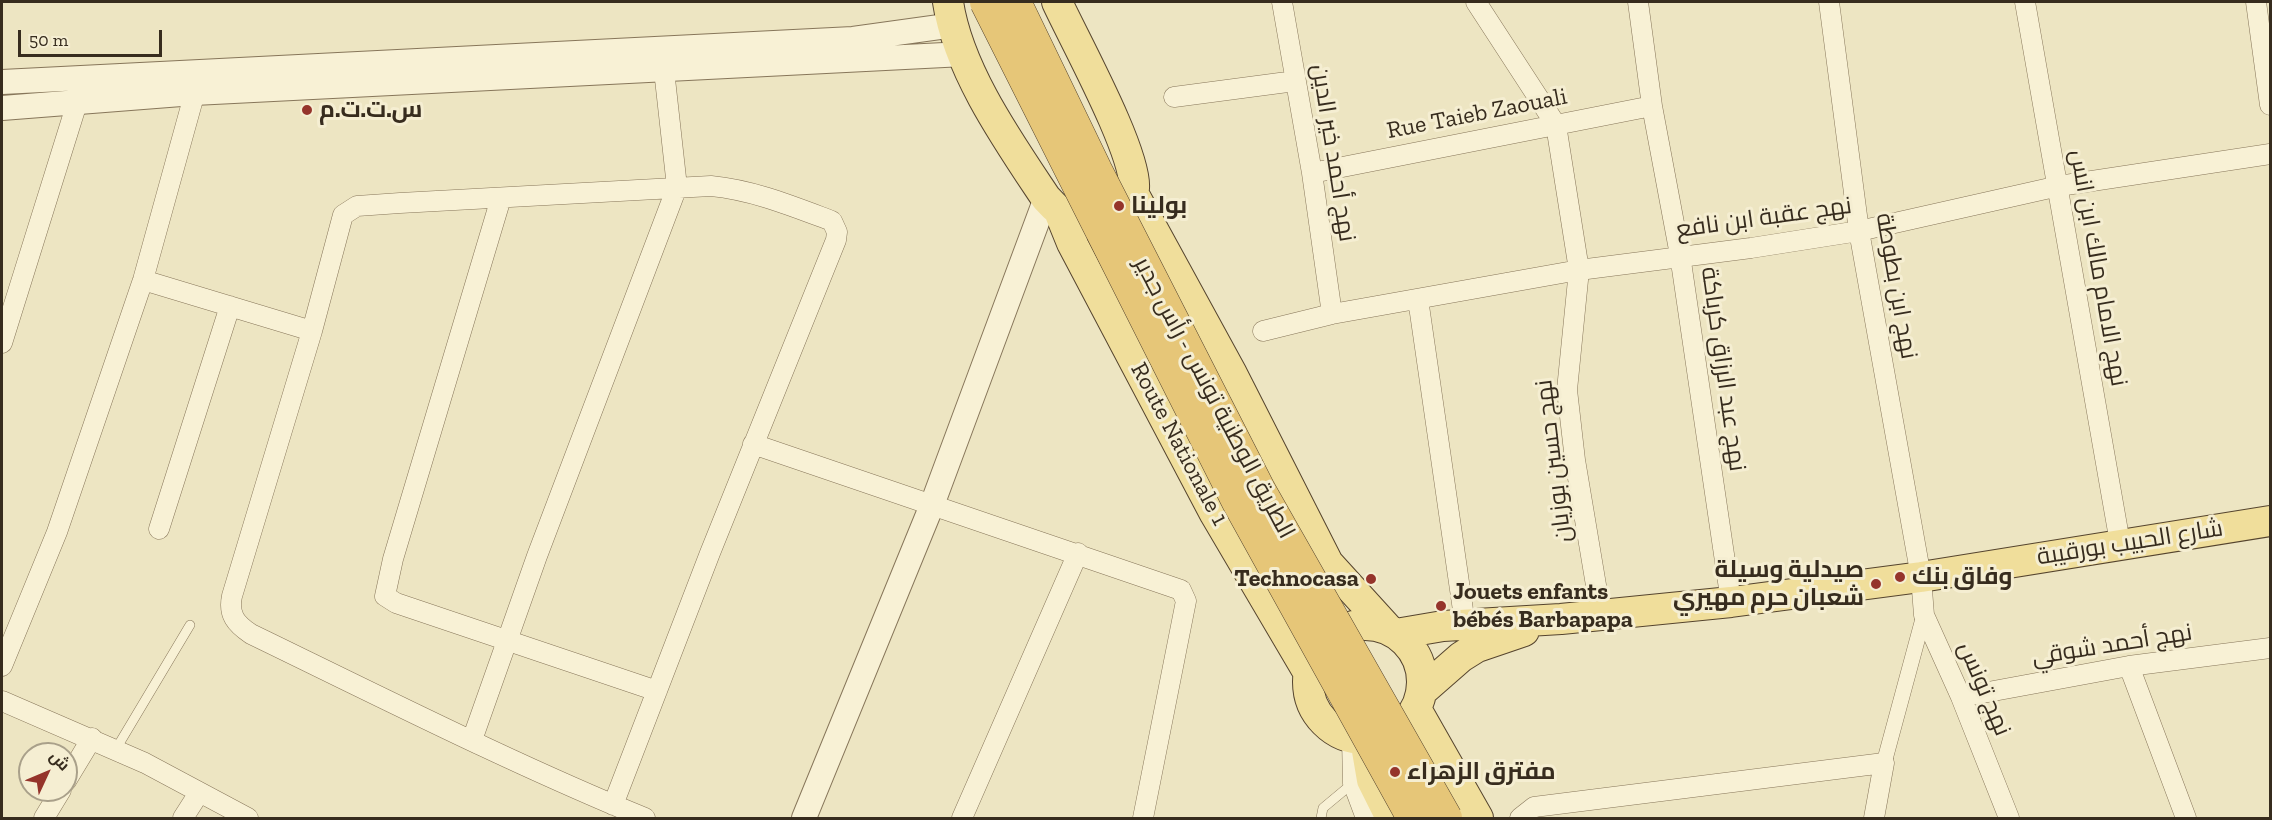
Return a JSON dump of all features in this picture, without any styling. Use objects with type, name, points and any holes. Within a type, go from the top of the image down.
[{"type":"highway","name":"الطريق الوطنية تونس - رأس جدير","points":[[986,2],[1238,502],[1413,819]]},
{"type":"highway","name":"الطريق الوطنية تونس - رأس جدير","points":[[1015,2],[1096,170],[1260,491],[1446,819]]},
{"type":"main road","points":[[1052,204],[1080,222],[1103,222],[1124,210],[1131,202],[1133,192],[1133,172],[1118,132],[1057,2]]},
{"type":"main road","name":"Route Nationale 1","points":[[951,13],[964,54],[1000,128],[1052,204],[1215,514],[1308,672]]},
{"type":"main road","points":[[1133,192],[1211,335],[1328,563],[1392,632],[1409,645],[1418,659],[1422,675],[1419,700],[1478,819]]},
{"type":"main road","name":"شارع الحبيب بورقيبة","points":[[1561,619],[1731,603],[1920,577],[2120,543],[2271,521]]},
{"type":"main road","points":[[1561,619],[1477,647],[1454,661],[1395,731],[1358,739],[1326,724],[1317,713],[1308,686],[1308,672],[1316,652],[1329,637],[1348,627],[1368,625],[1392,632],[1466,624],[1561,619]]},
{"type":"main road","points":[[1358,739],[1372,780],[1391,819]]},
{"type":"street","name":"نهج أحمد خير الدين","points":[[1282,2],[1312,173],[1332,314]]},
{"type":"street","name":"نهج حسين بوزيان","points":[[1476,2],[1556,125],[1579,270],[1567,390],[1575,460],[1601,615]]},
{"type":"street","name":"نهج عبد الرزاق كرباكة","points":[[1638,2],[1652,106],[1680,255],[1731,603]]},
{"type":"street","name":"نهج ابن بطوطة","points":[[1829,2],[1859,231],[1920,577]]},
{"type":"street","name":"نهج الامام مالك ابن انس","points":[[2025,2],[2120,543]]},
{"type":"street","points":[[2256,2],[2271,105]]},
{"type":"street","points":[[2,108],[77,103],[197,82],[854,39],[951,13]]},
{"type":"street","points":[[2,81],[197,82],[664,70],[964,54]]},
{"type":"street","points":[[472,740],[537,556],[677,187],[664,70]]},
{"type":"street","points":[[1174,97],[1295,81]]},
{"type":"street","points":[[2,666],[57,532],[143,280],[197,82]]},
{"type":"street","points":[[2,343],[77,103]]},
{"type":"street","name":"Rue Taieb Zaouali","points":[[1312,173],[1652,106]]},
{"type":"street","name":"نهج عقبة ابن نافع","points":[[1263,331],[1332,314],[1418,298],[1579,270],[1680,255],[1750,248],[1859,231],[2059,186],[2271,154]]},
{"type":"street","points":[[613,805],[753,444],[836,240],[836,226],[832,221],[786,204],[733,189],[677,187],[360,206],[346,211],[232,596],[231,613],[239,626],[251,634],[472,740],[613,805],[645,819]]},
{"type":"street","points":[[501,198],[384,592],[386,598],[392,602],[657,691]]},
{"type":"street","points":[[804,819],[1052,204]]},
{"type":"street","points":[[143,280],[312,332]]},
{"type":"street","points":[[1418,298],[1466,624]]},
{"type":"street","points":[[159,529],[230,306]]},
{"type":"street","points":[[753,444],[1078,553],[1176,588],[1185,596],[1143,819]]},
{"type":"street","points":[[962,819],[1078,553]]},
{"type":"street","name":"نهج تونس","points":[[1920,577],[1924,615],[1961,697],[2009,819]]},
{"type":"street","points":[[1874,819],[1884,763],[1924,615]]},
{"type":"street","name":"نهج أحمد شوقي","points":[[1961,697],[2129,666],[2271,648]]},
{"type":"street","points":[[2129,666],[2186,819]]},
{"type":"street","points":[[2,701],[116,749],[248,819]]},
{"type":"street","points":[[78,761],[92,738]]},
{"type":"street","points":[[1358,739],[1353,783],[1366,819]]},
{"type":"street","points":[[1522,816],[1534,807],[1884,763]]},
{"type":"street","points":[[183,819],[199,793]]},
{"type":"street","points":[[44,819],[54,802]]},
{"type":"lane","points":[[116,749],[190,625]]},
{"type":"lane","points":[[1322,819],[1323,808],[1353,783]]},
{"type":"place","name":"س.ت.ت.م","points":[[307,110]]},
{"type":"place","name":"بولينا","points":[[1119,206]]},
{"type":"place","name":"وفاق بنك","points":[[1900,577]]},
{"type":"place","name":"Technocasa","points":[[1371,579]]},
{"type":"place","name":"صيدلية وسيلة شعبان حرم مهيري","points":[[1876,584]]},
{"type":"place","name":"Jouets enfants bébés Barbapapa","points":[[1441,606]]},
{"type":"place","name":"مفترق الزهراء","points":[[1395,772]]}]
